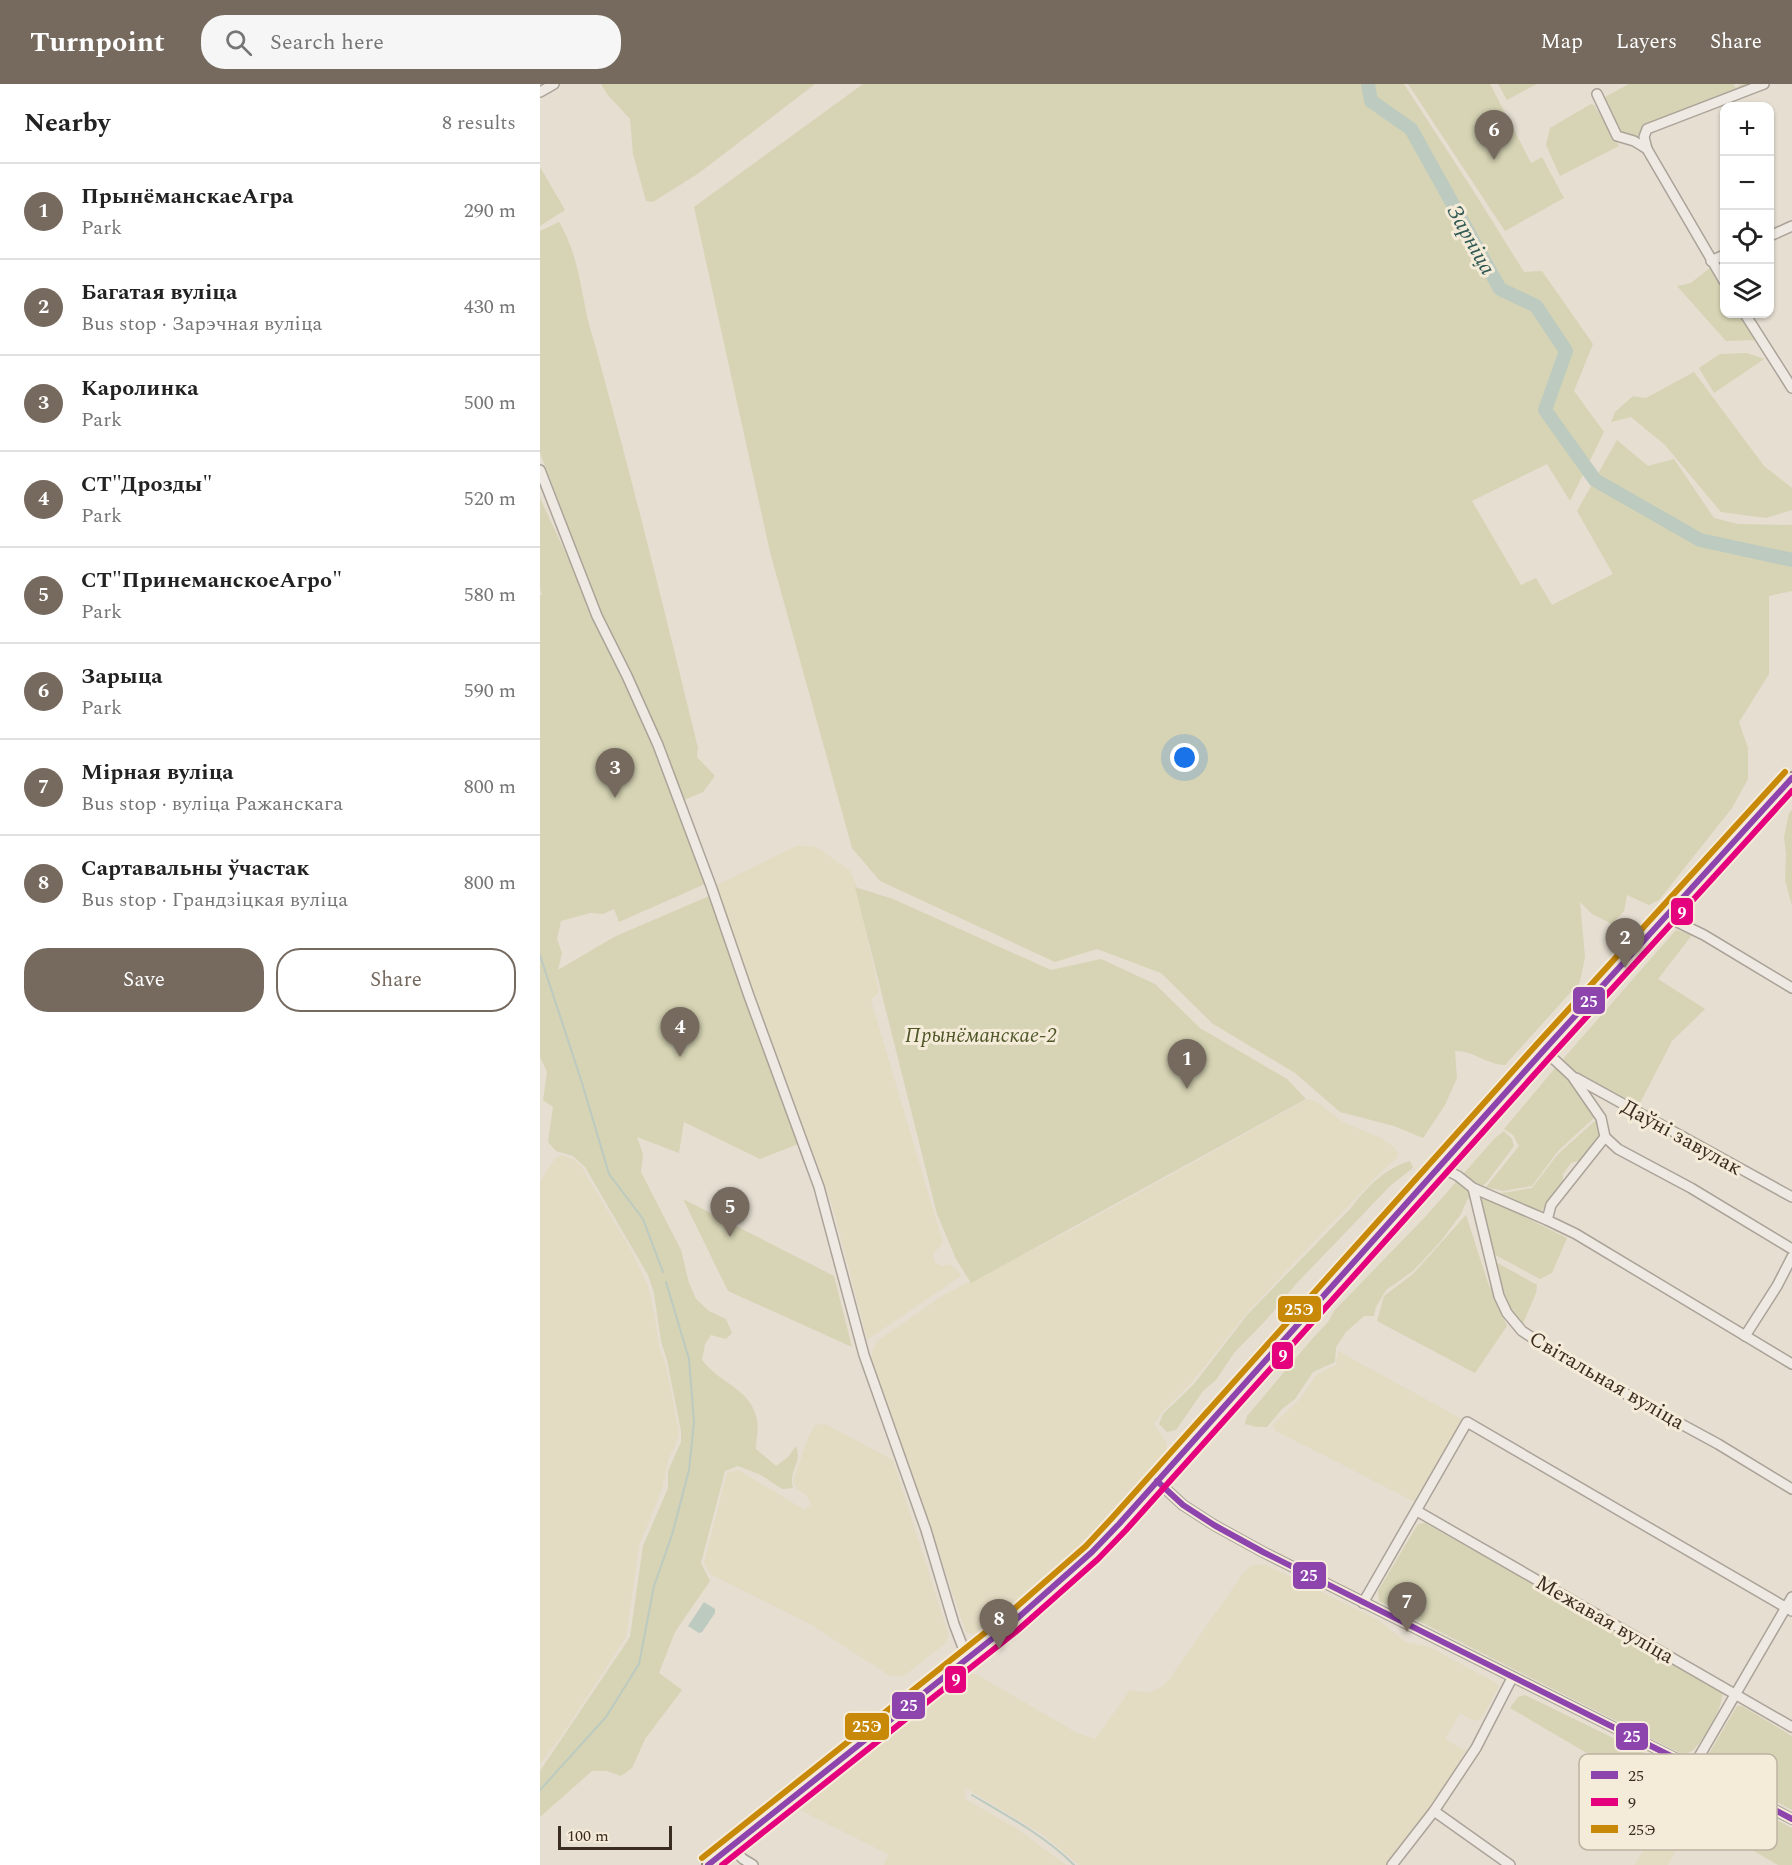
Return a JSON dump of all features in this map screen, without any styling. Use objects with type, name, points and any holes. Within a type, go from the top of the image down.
[{"type":"main road","points":[[708,1865],[1012,1623],[1092,1552],[1792,778]]},
{"type":"street","points":[[540,92],[554,84]]},
{"type":"street","points":[[1720,274],[1647,149],[1644,137],[1647,129],[1764,84]]},
{"type":"street","points":[[1597,94],[1617,136],[1634,141],[1647,149]]},
{"type":"street","points":[[1774,234],[1792,226]]},
{"type":"street","points":[[1711,261],[1720,257]]},
{"type":"street","points":[[1748,318],[1789,376],[1792,388]]},
{"type":"street","points":[[540,470],[597,616],[658,745],[711,886],[819,1187],[864,1355],[922,1520],[967,1659]]},
{"type":"street","points":[[1665,916],[1704,935],[1792,988]]},
{"type":"street","points":[[1544,1050],[1572,1076],[1601,1118],[1605,1137],[1618,1149],[1691,1188],[1792,1249]]},
{"type":"street","name":"Даўні завулак","points":[[1572,1076],[1792,1197]]},
{"type":"street","points":[[1547,1220],[1551,1204],[1605,1137]]},
{"type":"street","points":[[1440,1167],[1458,1176],[1473,1188],[1576,1234],[1792,1364]]},
{"type":"street","name":"Світальная вуліца","points":[[1473,1188],[1499,1296],[1507,1313],[1522,1331],[1590,1374],[1718,1444],[1792,1489]]},
{"type":"street","points":[[1745,1336],[1777,1286],[1792,1257]]},
{"type":"street","points":[[1363,1603],[1418,1511],[1467,1422],[1789,1609]]},
{"type":"street","points":[[1157,1481],[1183,1505],[1263,1552],[1667,1754]]},
{"type":"street","name":"Межавая вуліца","points":[[1418,1511],[1792,1727]]},
{"type":"street","points":[[1701,1754],[1789,1609],[1792,1597]]},
{"type":"street","points":[[1392,1865],[1434,1811],[1476,1748],[1512,1678]]},
{"type":"street","points":[[1434,1811],[1510,1865]]},
{"type":"street","points":[[1777,1811],[1792,1819]]},
{"type":"street","points":[[731,1847],[742,1859],[753,1865]]},
{"type":"shaded area","points":[[796,846],[813,846],[821,850],[850,871],[855,881],[879,992],[871,1000],[943,1243],[933,1254],[935,1263],[942,1266],[949,1264],[961,1276],[867,1340],[833,1208],[715,886]]},
{"type":"shaded area","points":[[1308,1099],[1316,1101],[1344,1123],[1381,1138],[1394,1147],[1398,1153],[1397,1158],[1247,1313],[1192,1382],[1161,1413],[1154,1424],[1166,1442],[1165,1458],[1070,1555],[990,1624],[974,1634],[966,1632],[871,1357],[876,1342],[942,1296],[1075,1228]]},
{"type":"shaded area","points":[[561,1155],[573,1159],[581,1166],[632,1252],[648,1286],[659,1347],[666,1366],[679,1432],[675,1447],[669,1457],[662,1489],[639,1546],[626,1637],[562,1735],[540,1764],[540,1182],[555,1159]]},
{"type":"shaded area","points":[[1338,1351],[1462,1419],[1461,1425],[1417,1503],[1276,1431],[1273,1425],[1300,1399],[1316,1375],[1336,1365]]},
{"type":"shaded area","points":[[825,1424],[893,1460],[948,1633],[947,1642],[904,1676],[890,1676],[810,1624],[710,1574],[704,1563],[727,1473],[739,1470],[805,1510],[811,1504],[793,1481],[809,1435],[815,1425]]},
{"type":"shaded area","points":[[1264,1564],[1377,1619],[1406,1642],[1429,1647],[1499,1686],[1479,1720],[1473,1720],[1460,1713],[1445,1739],[1466,1751],[1431,1807],[1387,1865],[1079,1865],[1043,1835],[964,1787],[965,1799],[1016,1828],[1066,1865],[884,1865],[888,1854],[800,1810],[908,1723],[942,1692],[966,1675],[976,1674],[1077,1733],[1095,1739],[1130,1690],[1149,1693],[1165,1685],[1242,1575],[1250,1566]]},
{"type":"shaded area","points":[[704,1602],[715,1609],[715,1613],[699,1633],[688,1626]]},
{"type":"shaded area","points":[[1644,1850],[1675,1852],[1668,1865],[1634,1865]]},
{"type":"green space","points":[[601,84],[815,84],[699,173],[653,202],[646,201],[633,154],[630,119]]},
{"type":"green space","points":[[863,84],[1404,84],[1524,272],[1542,271],[1593,344],[1574,391],[1604,432],[1570,501],[1547,464],[1472,501],[1521,585],[1536,578],[1552,605],[1613,574],[1577,511],[1617,440],[1648,466],[1674,459],[1714,518],[1738,524],[1792,525],[1792,591],[1769,596],[1769,674],[1739,722],[1748,748],[1748,779],[1732,808],[1659,900],[1649,905],[1627,895],[1624,911],[1612,924],[1592,914],[1580,902],[1585,957],[1580,982],[1505,1065],[1455,1051],[1457,1078],[1445,1105],[1423,1138],[1394,1126],[1340,1112],[1295,1073],[1213,1024],[1161,973],[1097,949],[1055,962],[880,881],[852,848],[770,552],[694,207]]},
{"type":"green space","points":[[1408,84],[1490,84],[1531,163],[1542,157],[1564,198],[1505,231]]},
{"type":"green space","points":[[1498,84],[1537,84],[1507,100]]},
{"type":"green space","points":[[1629,84],[1733,84],[1736,88],[1742,84],[1751,84],[1646,126],[1637,136],[1619,132],[1603,98]]},
{"type":"green space","points":[[1591,104],[1594,105],[1619,146],[1560,176],[1546,145],[1550,128]]},
{"type":"green space","points":[[540,167],[565,210],[540,226]]},
{"type":"green space","points":[[559,222],[570,245],[577,268],[588,321],[686,699],[698,748],[697,757],[715,776],[703,792],[675,804],[685,824],[705,884],[619,922],[614,909],[603,914],[590,913],[561,921],[557,939],[562,953],[558,970],[614,937],[709,896],[798,1144],[760,1159],[684,1122],[679,1153],[637,1137],[643,1154],[641,1172],[681,1250],[689,1283],[696,1299],[709,1311],[726,1319],[732,1333],[726,1339],[711,1335],[705,1344],[702,1360],[741,1393],[751,1405],[758,1423],[756,1449],[776,1466],[788,1457],[796,1446],[798,1457],[792,1476],[793,1488],[782,1489],[761,1475],[738,1466],[725,1471],[701,1563],[710,1581],[675,1632],[659,1673],[682,1690],[645,1739],[632,1768],[621,1776],[607,1771],[592,1771],[540,1817],[540,1771],[630,1637],[643,1546],[668,1488],[668,1471],[681,1442],[681,1431],[661,1341],[654,1293],[648,1275],[585,1167],[573,1156],[556,1151],[548,1142],[553,1107],[543,1100],[547,1072],[540,1057],[540,595],[542,595],[540,588],[540,498],[576,572],[588,608],[658,754],[656,760],[667,754],[604,620],[540,453],[540,231]]},
{"type":"green space","points":[[1711,267],[1720,282],[1720,318],[1744,318],[1758,340],[1726,341],[1677,286],[1691,283]]},
{"type":"green space","points":[[1747,353],[1764,359],[1714,393],[1699,368],[1720,354]]},
{"type":"green space","points":[[1694,372],[1764,466],[1792,488],[1792,510],[1766,518],[1721,512],[1665,445],[1631,417],[1611,422],[1615,412],[1633,396],[1646,398]]},
{"type":"green space","points":[[1792,810],[1792,906],[1785,880],[1784,837],[1789,813]]},
{"type":"green space","name":"Прынёманскае-2","points":[[855,887],[893,899],[1051,970],[1101,959],[1155,984],[1200,1028],[1287,1079],[1306,1099],[971,1283],[956,1259],[937,1214]]},
{"type":"green space","points":[[1676,930],[1692,935],[1658,979],[1705,1009],[1672,1041],[1639,1105],[1574,1072],[1563,1059]]},
{"type":"green space","points":[[1556,1067],[1569,1079],[1596,1116],[1558,1151],[1532,1186],[1503,1191],[1486,1187],[1519,1146],[1513,1135],[1504,1129]]},
{"type":"green space","points":[[1596,1120],[1600,1137],[1581,1160],[1571,1163],[1563,1174],[1563,1183],[1540,1213],[1497,1194],[1532,1188],[1558,1154]]},
{"type":"green space","points":[[1504,1131],[1512,1139],[1514,1146],[1487,1182],[1467,1200],[1461,1214],[1441,1241],[1413,1271],[1386,1290],[1376,1307],[1374,1316],[1364,1316],[1346,1332],[1336,1347],[1335,1362],[1313,1372],[1295,1399],[1282,1409],[1267,1427],[1245,1424],[1247,1416],[1328,1322],[1334,1311]]},
{"type":"green space","points":[[1410,1161],[1413,1168],[1391,1185],[1296,1284],[1267,1319],[1234,1353],[1216,1380],[1203,1391],[1176,1430],[1167,1432],[1159,1424],[1163,1414],[1194,1384],[1248,1314],[1370,1186],[1392,1169]]},
{"type":"green space","points":[[683,1199],[834,1276],[852,1347],[728,1291]]},
{"type":"green space","points":[[1482,1199],[1493,1201],[1567,1238],[1552,1273],[1540,1279],[1492,1253],[1479,1203]]},
{"type":"green space","points":[[1466,1215],[1488,1283],[1507,1326],[1475,1373],[1377,1321],[1384,1296],[1413,1274]]},
{"type":"green space","points":[[1494,1261],[1537,1285],[1536,1293],[1522,1326],[1510,1309]]},
{"type":"green space","points":[[1425,1523],[1722,1691],[1717,1712],[1699,1743],[1688,1753],[1682,1754],[1379,1601],[1378,1591],[1418,1524]]},
{"type":"green space","points":[[1525,1695],[1646,1754],[1589,1754],[1510,1708],[1518,1697]]},
{"type":"green space","points":[[1737,1706],[1742,1706],[1792,1736],[1792,1810],[1777,1802],[1777,1754],[1709,1754]]},
{"type":"green space","points":[[1777,1820],[1792,1828],[1792,1865],[1778,1865],[1752,1850],[1777,1850]]},
{"type":"waterway","name":"Зарніца","points":[[1368,84],[1371,101],[1411,129],[1500,289],[1536,306],[1566,351],[1545,410],[1595,480],[1700,540],[1792,560]]},
{"type":"waterway","points":[[540,955],[609,1174],[643,1219],[663,1272]]},
{"type":"waterway","points":[[540,1790],[606,1717],[639,1664],[654,1586],[672,1535],[689,1470],[694,1422],[689,1359],[666,1282]]},
{"type":"waterway","points":[[972,1795],[1038,1836],[1074,1865]]},
{"type":"transit line","name":"25Э","points":[[702,1858],[1006,1616],[1086,1546],[1785,772]]},
{"type":"transit line","name":"25","points":[[708,1865],[1012,1623],[1092,1552],[1792,778]]},
{"type":"transit line","name":"9","points":[[722,1865],[1018,1630],[1098,1559],[1792,791]]},
{"type":"transit line","name":"25","points":[[1157,1481],[1183,1505],[1263,1552],[1667,1754]]},
{"type":"transit line","name":"25","points":[[1777,1811],[1792,1819]]},
{"type":"place","name":"Зарыца","points":[[1494,160]]},
{"type":"place","name":"Каролинка","points":[[615,798]]},
{"type":"place","name":"Багатая вуліца","points":[[1625,968]]},
{"type":"place","name":"СТ\"Дрозды\"","points":[[680,1057]]},
{"type":"place","name":"ПрынёманскаеАгра","points":[[1187,1089]]},
{"type":"place","name":"СТ\"ПринеманскоеАгро\"","points":[[730,1237]]},
{"type":"place","name":"Мірная вуліца","points":[[1407,1632]]},
{"type":"place","name":"Сартавальны ўчастак","points":[[999,1649]]}]
